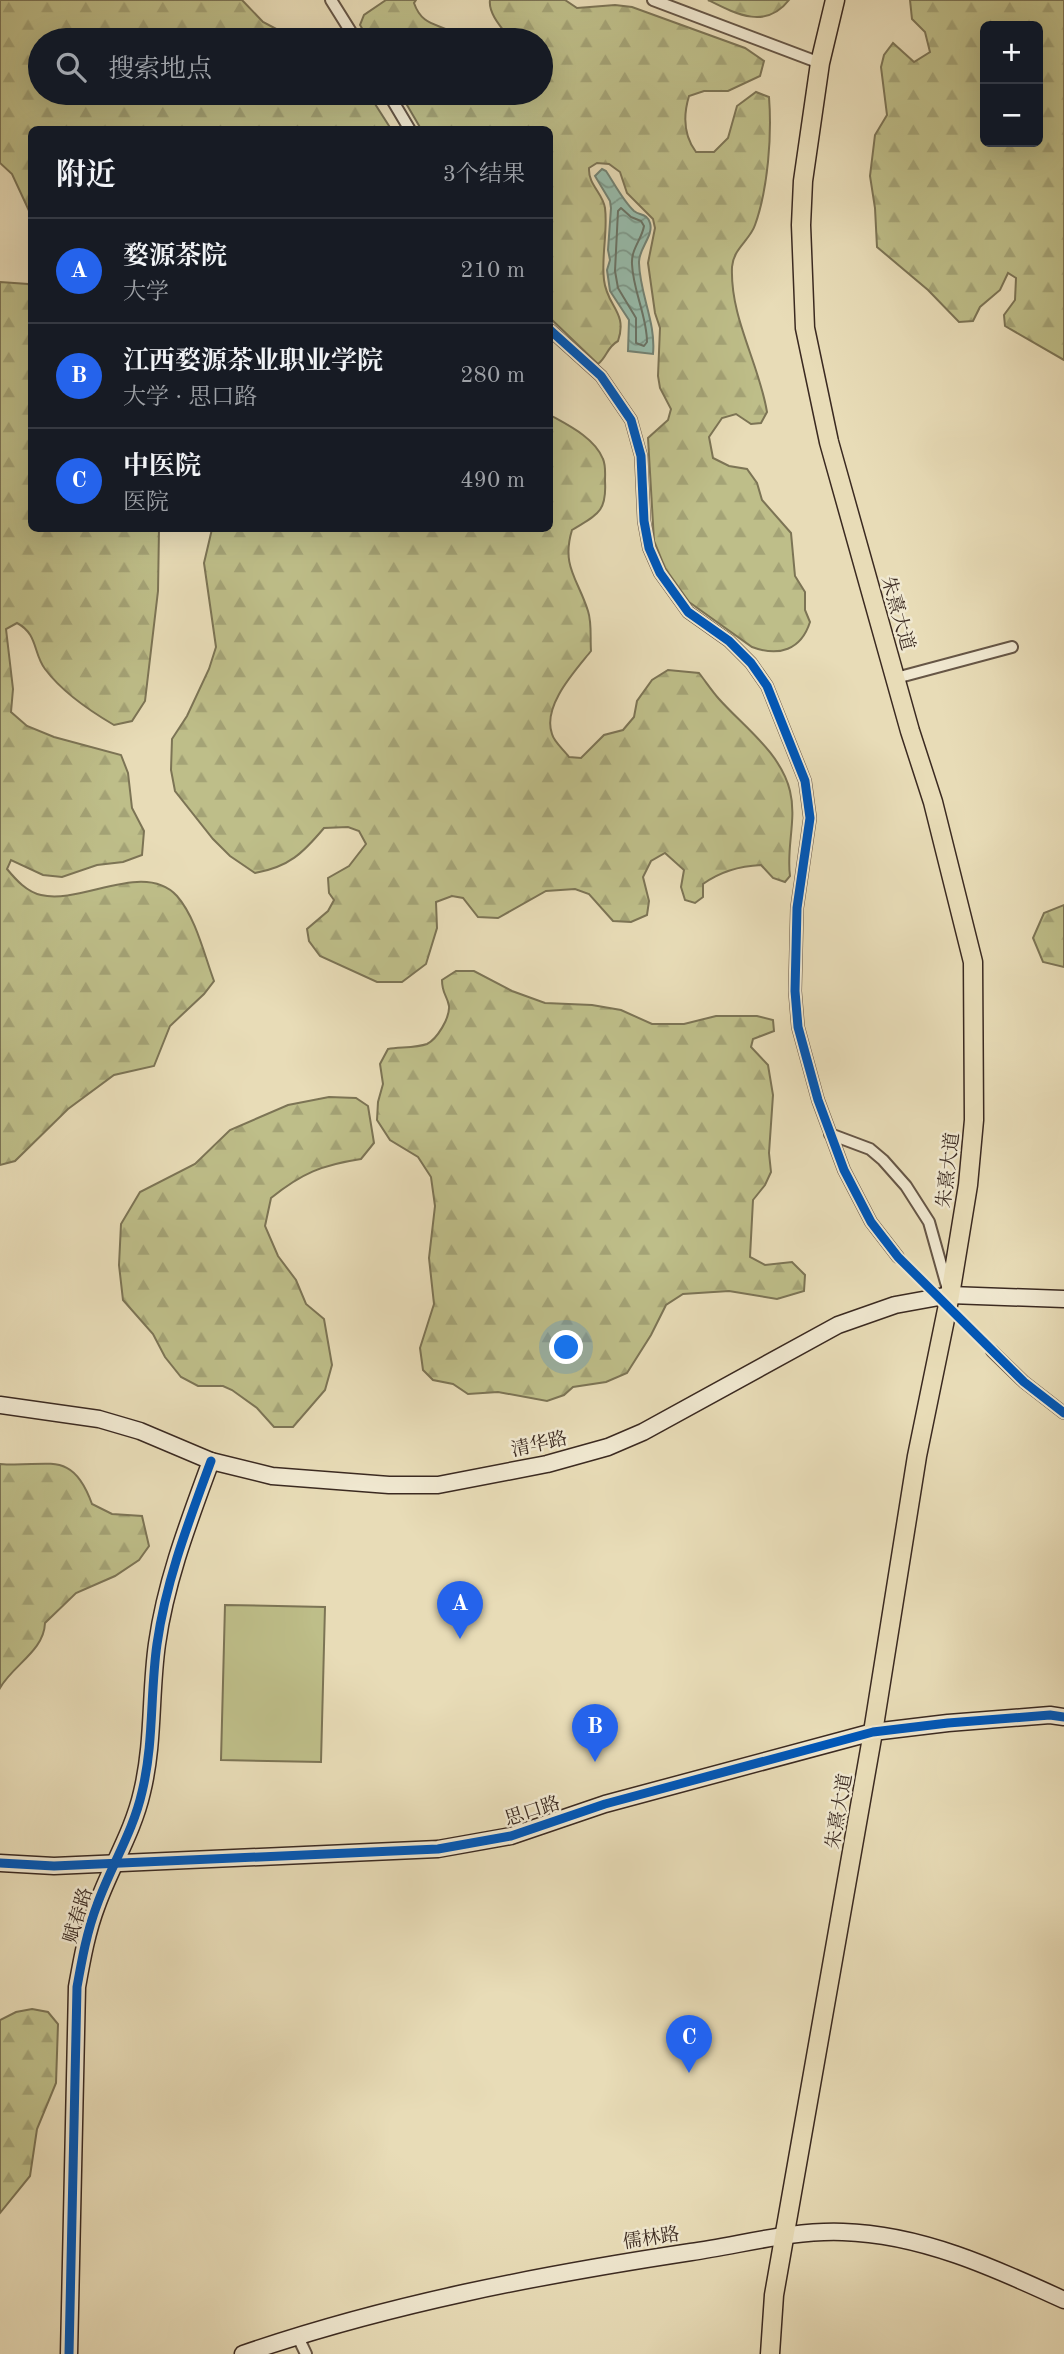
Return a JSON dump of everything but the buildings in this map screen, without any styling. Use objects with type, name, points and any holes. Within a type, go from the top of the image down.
[{"type":"main road","name":"朱熹大道","points":[[770,2354],[774,2295],[873,1732],[917,1456],[950,1295],[968,1185],[974,1120],[972,962],[933,802],[910,731],[828,442],[805,328],[801,225],[806,151],[820,63],[835,0]]},
{"type":"street","points":[[331,0],[348,28]]},
{"type":"street","points":[[653,0],[820,63]]},
{"type":"street","points":[[395,105],[409,126]]},
{"type":"street","points":[[553,333],[601,376],[631,420],[641,456],[644,521],[649,548],[660,573],[688,612],[729,640],[751,663],[767,686],[805,781],[810,818],[797,908],[795,991],[798,1027],[817,1100],[845,1170],[871,1222],[898,1257]]},
{"type":"street","points":[[896,678],[1012,647]]},
{"type":"street","points":[[830,1134],[870,1149],[906,1186],[929,1223],[950,1295]]},
{"type":"street","name":"清华路","points":[[0,1405],[99,1419],[152,1435],[211,1461],[272,1476],[388,1485],[438,1485],[547,1464],[608,1447],[643,1432],[838,1325],[895,1306],[950,1295],[1064,1300]]},
{"type":"street","points":[[992,1352],[1024,1382],[1064,1413]]},
{"type":"street","name":"赋春路","points":[[69,2354],[77,1987],[83,1951],[96,1905],[132,1828],[143,1790],[152,1733],[152,1689],[158,1642],[174,1567],[211,1461]]},
{"type":"street","name":"思口路","points":[[0,1863],[54,1866],[397,1852],[450,1847],[512,1836],[605,1804],[873,1732],[948,1723],[1050,1715],[1064,1717]]},
{"type":"street","name":"儒林路","points":[[243,2354],[360,2318],[576,2270],[786,2236],[843,2232],[903,2240],[941,2250],[1064,2300]]},
{"type":"street","points":[[298,2337],[306,2354]]},
{"type":"green space","points":[[0,0],[242,0],[263,22],[274,28],[28,28],[28,105],[376,105],[389,126],[28,126],[28,209],[12,174],[0,163]]},
{"type":"green space","points":[[386,0],[416,0],[414,3],[421,16],[442,28],[362,28],[360,25],[364,15]]},
{"type":"green space","points":[[490,0],[565,0],[577,8],[615,5],[632,7],[745,48],[764,61],[760,76],[728,91],[704,91],[689,96],[685,118],[687,133],[696,152],[714,152],[728,138],[737,106],[756,92],[769,97],[769,145],[763,195],[755,225],[735,255],[732,267],[740,322],[767,412],[761,423],[751,424],[736,414],[722,418],[709,437],[713,458],[729,466],[747,469],[757,483],[762,500],[791,533],[795,576],[805,592],[805,610],[810,622],[801,639],[788,649],[771,651],[752,647],[689,602],[665,568],[654,541],[648,438],[668,420],[671,409],[660,388],[658,376],[660,328],[655,313],[648,263],[655,228],[653,219],[627,193],[620,172],[609,164],[597,163],[589,168],[591,179],[605,208],[604,280],[620,323],[618,341],[598,364],[553,321],[553,126],[419,126],[407,105],[553,105],[553,28],[502,28]]},
{"type":"green space","points":[[708,0],[789,0],[771,15],[761,17],[740,14]]},
{"type":"green space","points":[[910,0],[1064,0],[1064,360],[1005,326],[1004,315],[1015,300],[1016,278],[1008,273],[1000,290],[980,307],[973,321],[959,322],[928,290],[877,247],[870,176],[875,135],[887,115],[881,67],[884,55],[893,43],[914,62],[930,52],[925,32],[912,19]]},
{"type":"green space","points":[[0,282],[28,284],[28,532],[159,532],[158,591],[145,701],[132,721],[114,725],[68,694],[45,669],[32,638],[24,627],[17,623],[6,629],[13,689],[11,712],[27,726],[54,737],[121,755],[128,773],[132,808],[144,831],[142,855],[123,862],[97,865],[62,877],[43,875],[11,860],[7,869],[26,888],[41,895],[74,894],[130,883],[147,882],[163,886],[184,905],[199,937],[214,981],[170,1026],[154,1066],[114,1075],[68,1109],[15,1161],[0,1165]]},
{"type":"green space","points":[[553,417],[580,433],[599,451],[605,464],[605,492],[602,507],[594,516],[572,530],[569,543],[572,572],[589,616],[591,651],[556,701],[550,723],[553,737],[569,757],[581,758],[604,735],[623,730],[634,717],[637,701],[652,680],[668,670],[699,673],[719,699],[761,741],[785,777],[792,802],[790,876],[785,882],[773,878],[761,865],[730,870],[703,884],[703,897],[695,903],[685,900],[681,887],[684,870],[665,853],[651,861],[643,877],[649,901],[647,915],[631,922],[613,921],[589,894],[575,889],[546,891],[498,918],[478,917],[463,898],[452,896],[436,902],[437,928],[426,964],[402,982],[377,982],[320,956],[309,941],[307,929],[328,911],[334,900],[329,893],[328,878],[349,866],[366,844],[359,831],[348,827],[324,828],[294,858],[277,867],[255,873],[230,856],[213,839],[175,791],[171,770],[172,739],[187,716],[216,647],[204,563],[211,532],[553,532]]},
{"type":"green space","points":[[1064,905],[1064,967],[1043,962],[1033,938],[1044,913]]},
{"type":"green space","points":[[456,971],[474,971],[512,991],[545,1003],[592,1005],[621,1010],[652,1024],[684,1024],[716,1016],[757,1016],[773,1020],[774,1031],[753,1039],[751,1047],[768,1065],[773,1095],[769,1153],[771,1172],[753,1200],[750,1257],[765,1265],[792,1262],[805,1275],[804,1291],[777,1299],[729,1291],[683,1294],[666,1305],[627,1373],[606,1382],[573,1387],[564,1395],[547,1401],[498,1392],[468,1394],[453,1384],[433,1380],[423,1370],[420,1348],[434,1304],[429,1258],[435,1206],[431,1177],[418,1157],[390,1140],[377,1120],[383,1084],[380,1064],[388,1049],[423,1045],[435,1038],[449,1011],[442,980]]},
{"type":"green space","points":[[329,1097],[356,1098],[368,1106],[374,1143],[361,1159],[313,1171],[271,1198],[265,1226],[278,1256],[296,1280],[306,1304],[324,1319],[332,1365],[325,1390],[293,1427],[274,1427],[257,1408],[232,1390],[223,1386],[198,1386],[181,1377],[165,1357],[153,1334],[123,1300],[119,1265],[121,1224],[140,1192],[195,1164],[230,1130],[288,1105]]},
{"type":"green space","points":[[0,1464],[56,1464],[67,1468],[84,1486],[92,1504],[112,1514],[142,1516],[149,1546],[139,1560],[115,1576],[76,1593],[45,1623],[34,1650],[0,1688]]},
{"type":"green space","points":[[225,1605],[325,1607],[321,1762],[221,1760]]},
{"type":"green space","points":[[32,2009],[48,2012],[58,2024],[56,2083],[37,2129],[30,2176],[0,2213],[0,2020],[16,2012]]},
{"type":"water","points":[[602,169],[630,207],[650,223],[650,233],[639,263],[652,331],[653,354],[628,351],[629,320],[610,291],[607,270],[610,260],[608,250],[611,208],[610,201],[595,176]]},
{"type":"tunnel","points":[[898,1257],[992,1351]]},
{"type":"cycle path","points":[[553,333],[601,376],[631,420],[641,456],[644,521],[649,548],[660,573],[688,612],[729,641],[751,663],[767,686],[805,781],[810,818],[797,908],[795,991],[798,1027],[818,1100],[844,1170],[871,1222],[898,1257],[1024,1382],[1064,1413]]},
{"type":"cycle path","points":[[69,2354],[77,1987],[93,1915],[133,1821],[142,1792],[161,1620],[179,1551],[211,1461]]},
{"type":"cycle path","points":[[0,1863],[54,1866],[438,1849],[511,1836],[605,1804],[873,1732],[948,1723],[1050,1715],[1064,1717]]},
{"type":"place","name":"婺源茶院","points":[[460,1639]]},
{"type":"place","name":"江西婺源茶业职业学院","points":[[595,1762]]},
{"type":"place","name":"中医院","points":[[689,2073]]}]
